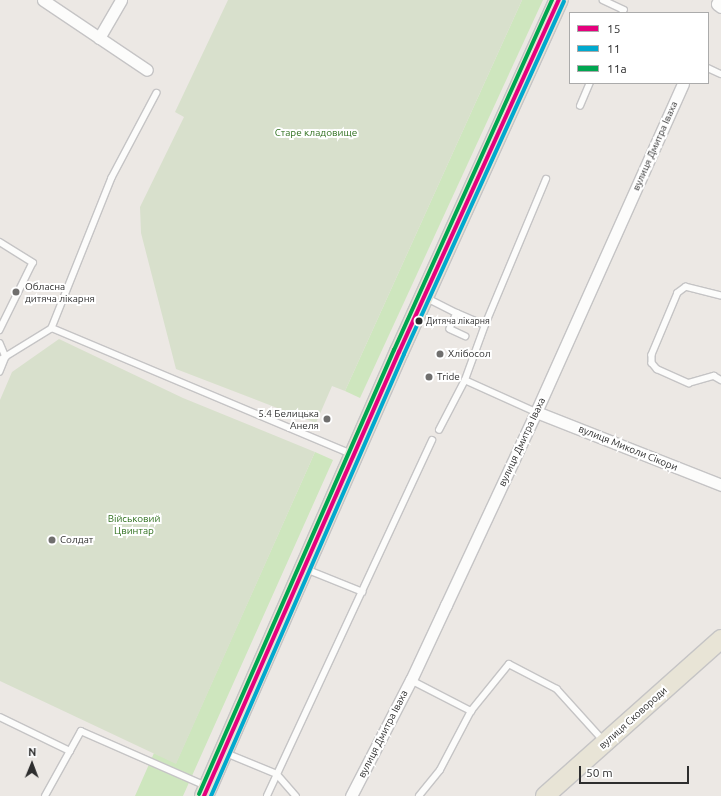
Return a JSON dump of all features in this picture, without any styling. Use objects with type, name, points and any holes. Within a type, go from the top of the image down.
[{"type":"main road","points":[[206,791],[354,455],[559,0]]},
{"type":"main road","name":"вулиця Сковороди","points":[[545,796],[721,639]]},
{"type":"street","points":[[43,0],[147,70]]},
{"type":"street","points":[[99,38],[121,0]]},
{"type":"street","name":"вулиця Дмитра Іваха","points":[[351,796],[411,680],[536,412],[684,84]]},
{"type":"street","name":"вулиця Миколи Сікори","points":[[536,412],[721,485]]},
{"type":"lane","points":[[602,0],[624,10],[623,12]]},
{"type":"lane","points":[[709,68],[721,74]]},
{"type":"lane","points":[[580,106],[590,84]]},
{"type":"lane","points":[[0,360],[52,328],[112,178],[157,93]]},
{"type":"lane","points":[[439,430],[465,380],[485,325],[546,179]]},
{"type":"lane","points":[[0,242],[33,262],[0,330]]},
{"type":"lane","points":[[721,296],[697,288],[686,287],[678,293],[652,355],[652,363],[657,369],[689,383],[714,376],[721,380]]},
{"type":"lane","points":[[425,297],[485,325]]},
{"type":"lane","points":[[457,313],[450,329],[465,336]]},
{"type":"lane","points":[[52,328],[354,455]]},
{"type":"lane","points":[[0,343],[6,357],[0,372]]},
{"type":"lane","points":[[465,380],[536,412]]},
{"type":"lane","points":[[267,796],[363,592],[432,440]]},
{"type":"lane","points":[[304,568],[363,592]]},
{"type":"lane","points":[[419,796],[440,770],[471,711],[509,664],[557,689],[606,743]]},
{"type":"lane","points":[[411,680],[471,711]]},
{"type":"lane","points":[[0,717],[70,751]]},
{"type":"lane","points":[[45,796],[81,731],[206,791]]},
{"type":"lane","points":[[223,753],[277,774],[296,796]]},
{"type":"green space","name":"Старе кладовище","points":[[228,0],[522,0],[345,391],[332,386],[316,423],[176,369],[141,233],[140,207],[184,117],[175,112]]},
{"type":"green space","points":[[522,0],[543,0],[360,398],[345,391]]},
{"type":"green space","name":"Військовий Цвинтар","points":[[59,339],[183,398],[315,452],[176,764],[0,681],[0,400],[12,372]]},
{"type":"green space","points":[[315,452],[333,460],[183,796],[135,796],[154,753],[176,763]]},
{"type":"transit line","name":"11а","points":[[199,794],[394,350],[552,0]]},
{"type":"transit line","name":"15","points":[[204,796],[399,352],[559,0]]},
{"type":"transit line","name":"11","points":[[211,796],[404,354],[564,2]]},
{"type":"place","name":"Обласна дитяча лікарня","points":[[16,292]]},
{"type":"place","name":"Дитяча лікарня","points":[[419,321]]},
{"type":"place","name":"Хлібосол","points":[[440,354]]},
{"type":"place","name":"Tride","points":[[429,377]]},
{"type":"place","name":"5.4 Белицька Анеля","points":[[327,419]]},
{"type":"place","name":"Солдат","points":[[52,540]]}]
